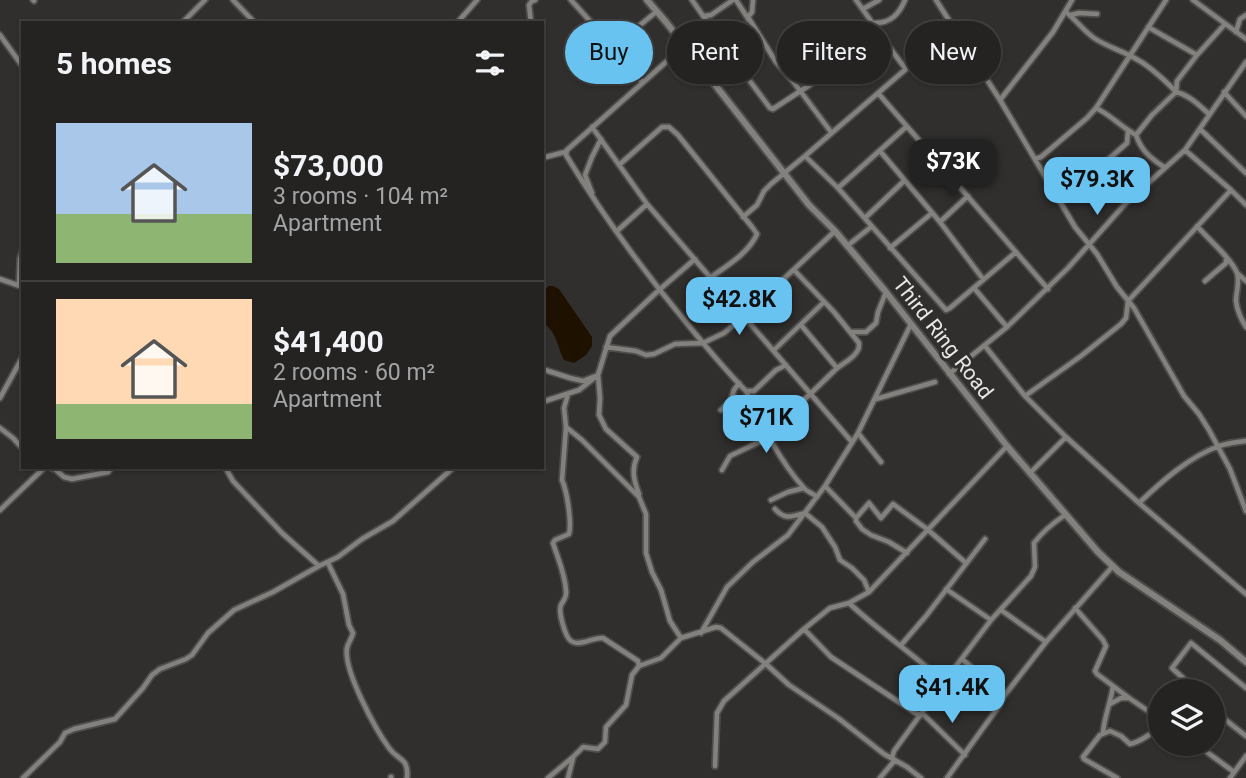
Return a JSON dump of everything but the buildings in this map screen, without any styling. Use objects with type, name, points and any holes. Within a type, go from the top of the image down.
[{"type":"street","points":[[184,21],[205,0]]},
{"type":"street","points":[[233,0],[253,21]]},
{"type":"street","points":[[459,21],[477,0]]},
{"type":"street","points":[[531,21],[529,5],[535,0]]},
{"type":"street","points":[[571,0],[591,21]]},
{"type":"street","name":"Third Ring Road","points":[[647,0],[667,23]]},
{"type":"street","points":[[692,0],[707,15],[708,23],[770,108],[777,109],[813,84]]},
{"type":"street","points":[[707,15],[734,0],[750,21]]},
{"type":"street","points":[[750,21],[748,17],[754,0]]},
{"type":"street","points":[[856,0],[872,21]]},
{"type":"street","points":[[863,9],[879,0]]},
{"type":"street","points":[[885,21],[897,15],[905,0]]},
{"type":"street","points":[[936,0],[949,21]]},
{"type":"street","points":[[1000,100],[1068,13],[1072,0]]},
{"type":"street","points":[[1035,159],[1096,108],[1166,0]]},
{"type":"street","points":[[1193,0],[1246,39]]},
{"type":"street","points":[[645,21],[656,12]]},
{"type":"street","points":[[1068,13],[1097,14]]},
{"type":"street","points":[[1068,13],[1094,39],[1138,59],[1176,92],[1181,92],[1209,114]]},
{"type":"street","points":[[1236,32],[1240,19],[1246,15]]},
{"type":"street","points":[[1136,135],[1176,92],[1177,81],[1225,24]]},
{"type":"street","points":[[1148,26],[1197,55]]},
{"type":"street","points":[[0,35],[21,64]]},
{"type":"street","points":[[763,40],[776,62],[831,132]]},
{"type":"street","points":[[743,217],[757,205],[771,184],[905,69],[891,49]]},
{"type":"street","points":[[653,73],[667,61]]},
{"type":"street","points":[[949,374],[985,346],[1048,289],[1126,203],[1185,150],[1246,62]]},
{"type":"street","points":[[544,157],[565,152],[640,84]]},
{"type":"street","name":"Third Ring Road","points":[[714,84],[809,205],[835,231],[886,292],[1007,446],[1112,567],[1220,640],[1246,662]]},
{"type":"street","points":[[990,84],[1060,202],[1128,301],[1184,397],[1199,414],[1230,469],[1246,511]]},
{"type":"street","points":[[1224,92],[1246,116]]},
{"type":"street","points":[[878,93],[1048,289]]},
{"type":"street","points":[[1096,108],[1136,135],[1146,154],[1164,167]]},
{"type":"street","points":[[592,127],[648,204],[852,442]]},
{"type":"street","points":[[619,165],[662,127],[669,127],[678,135],[757,234],[739,256],[710,278]]},
{"type":"street","points":[[838,188],[906,127]]},
{"type":"street","points":[[1200,129],[1246,173]]},
{"type":"street","points":[[1060,202],[1127,143],[1128,131]]},
{"type":"street","points":[[594,202],[585,175],[600,139]]},
{"type":"street","points":[[1185,150],[1245,203]]},
{"type":"street","points":[[880,151],[940,222],[983,279]]},
{"type":"street","points":[[565,152],[594,202],[638,263],[746,391],[788,468],[804,488],[817,496]]},
{"type":"street","points":[[805,156],[838,188],[946,310],[1016,252]]},
{"type":"street","points":[[865,218],[904,181]]},
{"type":"street","points":[[1025,396],[1121,324],[1126,318],[1128,301],[1231,190]]},
{"type":"street","points":[[940,222],[968,197]]},
{"type":"street","points":[[617,231],[648,204]]},
{"type":"street","points":[[890,248],[932,213]]},
{"type":"street","points":[[1197,226],[1246,281]]},
{"type":"street","points":[[848,246],[872,227]]},
{"type":"street","points":[[606,347],[646,355],[675,344],[703,343],[724,333],[835,231]]},
{"type":"street","points":[[0,279],[21,286],[21,255]]},
{"type":"street","points":[[1205,281],[1226,263],[1226,258]]},
{"type":"street","points":[[681,638],[670,621],[646,552],[646,514],[633,478],[637,457],[606,429],[598,415],[598,375],[610,336],[695,259]]},
{"type":"street","points":[[765,430],[776,424],[858,351],[859,343],[794,270]]},
{"type":"street","points":[[1237,273],[1236,300],[1246,327]]},
{"type":"street","points":[[974,288],[1007,327]]},
{"type":"street","points":[[850,332],[866,332],[876,323],[886,292]]},
{"type":"street","points":[[774,350],[824,302]]},
{"type":"street","points":[[701,633],[727,587],[753,562],[788,535],[843,460],[911,324]]},
{"type":"street","points":[[801,325],[837,368]]},
{"type":"street","points":[[985,346],[1025,396],[1066,437],[1246,594]]},
{"type":"street","points":[[0,397],[21,360]]},
{"type":"street","points":[[746,391],[754,391],[776,370],[786,365]]},
{"type":"street","points":[[544,370],[583,381],[598,375]]},
{"type":"street","points":[[544,401],[579,390],[598,375]]},
{"type":"street","points":[[721,410],[731,400],[739,383]]},
{"type":"street","points":[[875,399],[935,383]]},
{"type":"street","points":[[568,394],[564,408],[566,427],[562,480],[571,530],[553,543],[563,570],[567,593],[559,609],[572,642],[603,638],[638,661],[639,666]]},
{"type":"street","points":[[566,427],[639,497]]},
{"type":"street","points":[[0,428],[21,447]]},
{"type":"street","points":[[858,433],[881,462]]},
{"type":"street","points":[[722,470],[730,456],[737,451],[770,437]]},
{"type":"street","points":[[1030,473],[1066,437]]},
{"type":"street","points":[[1139,503],[1181,467],[1218,446],[1246,441]]},
{"type":"street","points":[[715,766],[717,713],[724,701],[830,608],[849,603],[869,592],[1007,446]]},
{"type":"street","points":[[53,469],[64,477],[72,478],[108,472],[110,469]]},
{"type":"street","points":[[226,469],[233,481],[282,533],[319,566]]},
{"type":"street","points":[[23,778],[60,742],[65,733],[115,719],[152,675],[192,655],[208,633],[234,610],[338,557],[362,538],[393,521],[452,469]]},
{"type":"street","points":[[0,510],[38,470]]},
{"type":"street","points":[[825,486],[856,518],[862,530],[907,553]]},
{"type":"street","points":[[771,500],[804,488]]},
{"type":"street","points":[[856,518],[869,503],[881,518],[893,505],[927,529],[966,563]]},
{"type":"street","points":[[775,509],[781,516],[792,517],[805,513]]},
{"type":"street","points":[[805,513],[822,527],[835,547],[839,560],[864,579],[869,592]]},
{"type":"street","points":[[880,778],[893,759],[894,751],[944,682],[992,620],[1031,576],[1035,567],[1036,540],[1065,514]]},
{"type":"street","points":[[901,645],[985,539]]},
{"type":"street","points":[[328,563],[343,594],[353,634],[347,646],[348,663],[368,713],[390,750],[403,760],[407,778]]},
{"type":"street","points":[[947,778],[1004,696],[1046,642],[1112,567]]},
{"type":"street","points":[[946,589],[992,620]]},
{"type":"street","points":[[849,603],[944,682]]},
{"type":"street","points":[[1075,608],[1106,646],[1094,671],[1148,711]]},
{"type":"street","points":[[1001,610],[1046,642]]},
{"type":"street","points":[[548,778],[583,747],[598,749],[605,742],[606,727],[626,705],[632,675],[639,666],[661,658],[681,638],[716,627],[721,628],[789,685],[921,778]]},
{"type":"street","points":[[804,629],[831,657],[921,714],[965,755]]},
{"type":"street","points":[[1184,679],[1172,668],[1191,643],[1246,688]]},
{"type":"street","points":[[962,659],[1004,696]]},
{"type":"street","points":[[1113,686],[1103,733],[1083,757],[1117,778]]},
{"type":"street","points":[[1109,705],[1121,698],[1129,698]]},
{"type":"street","points":[[1225,719],[1246,736]]},
{"type":"street","points":[[1103,733],[1115,733],[1130,744],[1148,735]]},
{"type":"street","points":[[1212,756],[1234,772]]},
{"type":"street","points":[[1230,778],[1246,756]]},
{"type":"street","points":[[568,778],[573,757]]},
{"type":"shaded area","points":[[548,286],[559,289],[592,337],[592,346],[586,355],[574,363],[564,360],[554,335],[544,324],[544,291]]}]
